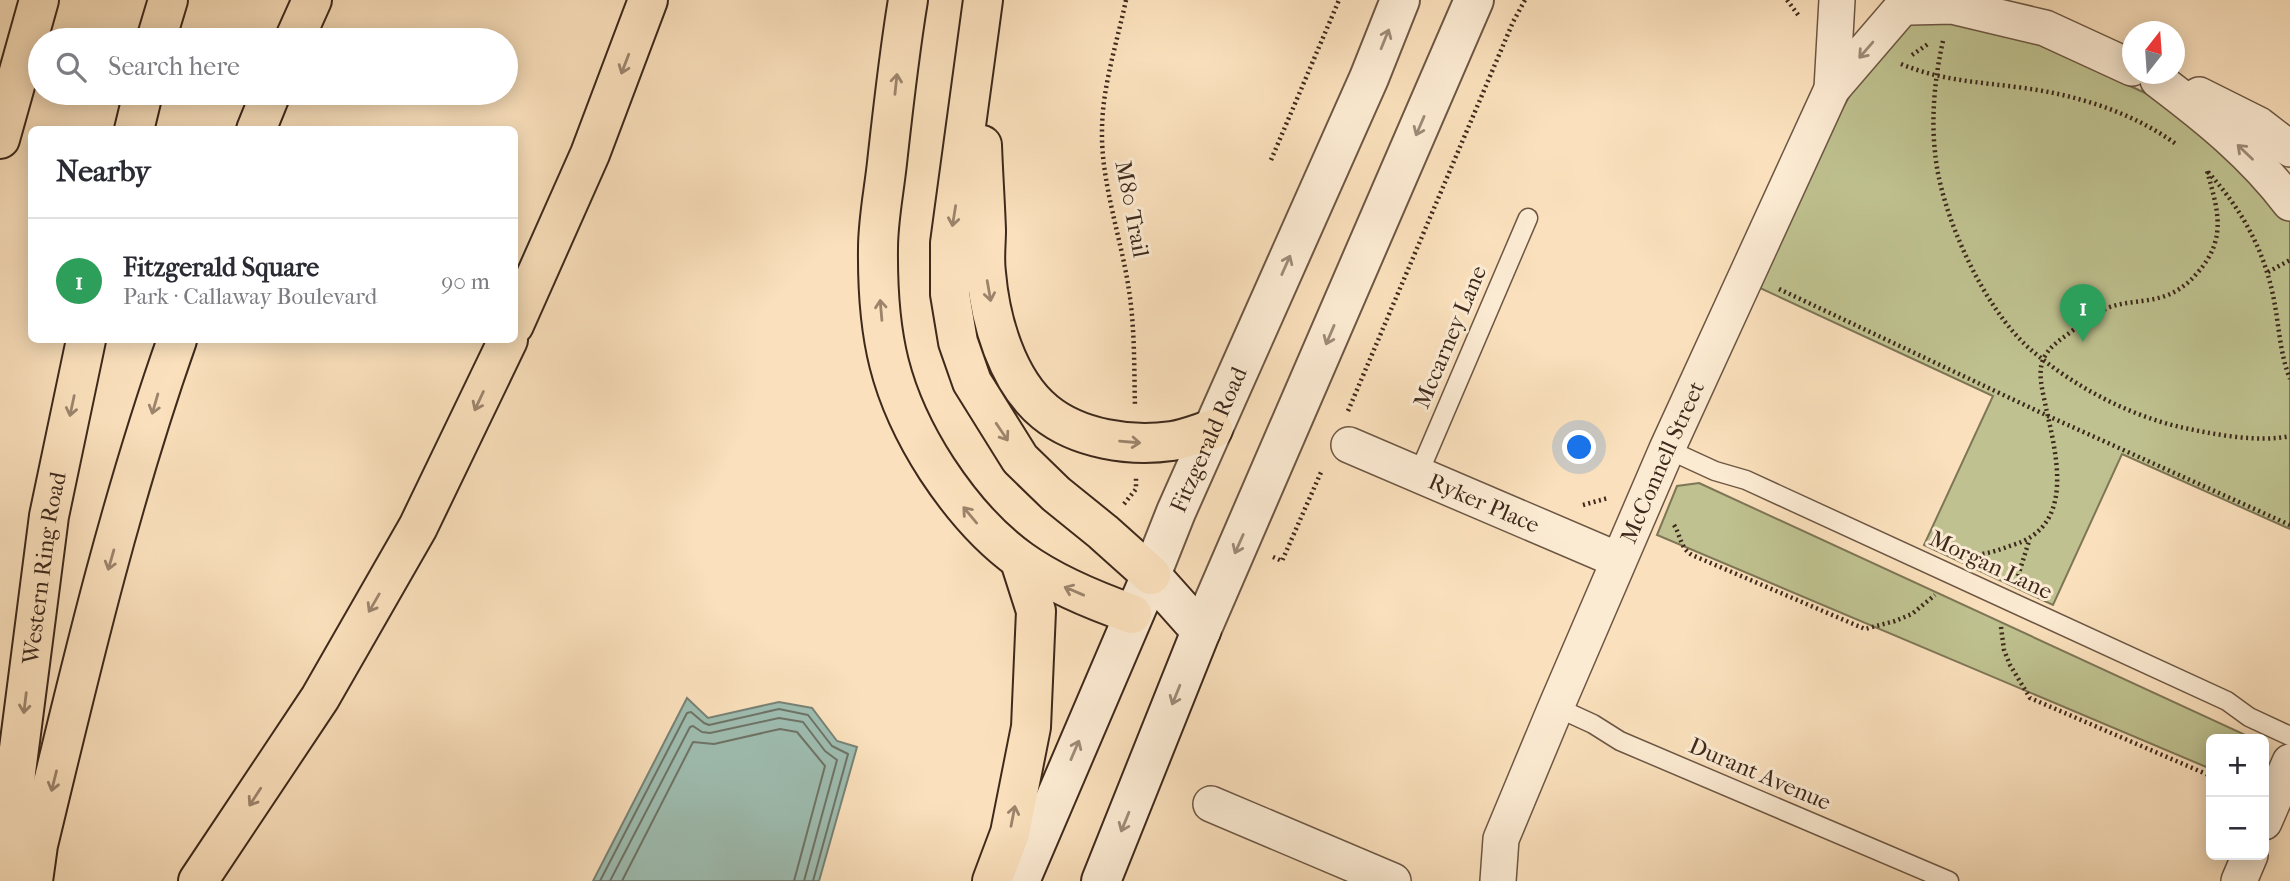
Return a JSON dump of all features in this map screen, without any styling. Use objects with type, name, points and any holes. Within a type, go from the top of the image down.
[{"type":"highway","points":[[31,28],[39,0]]},
{"type":"highway","points":[[160,28],[168,0]]},
{"type":"highway","points":[[299,28],[312,0]]},
{"type":"highway","points":[[518,316],[590,154],[648,0]]},
{"type":"highway","points":[[908,0],[898,62],[878,245],[884,344],[894,386],[908,421],[957,500],[975,521],[1020,561],[1071,591],[1132,614]]},
{"type":"highway","points":[[983,0],[950,243],[950,294],[958,342],[972,382],[1020,459],[1056,494],[1151,575]]},
{"type":"highway","points":[[0,139],[28,39]]},
{"type":"highway","points":[[978,52],[986,233],[985,272],[1002,349],[1019,382],[1044,412],[1072,428],[1106,439],[1135,443],[1173,441],[1213,429]]},
{"type":"highway","points":[[135,126],[140,105]]},
{"type":"highway","points":[[258,126],[266,105]]},
{"type":"highway","name":"Western Ring Road","points":[[12,881],[16,772],[49,516],[85,343]]},
{"type":"highway","points":[[33,881],[41,832],[93,623],[158,393],[176,343]]},
{"type":"highway","points":[[198,881],[320,698],[418,527],[507,343]]},
{"type":"highway","points":[[992,881],[1010,832],[1031,727],[1036,611],[1020,561]]},
{"type":"street","name":"Fitzgerald Road","points":[[1020,881],[1132,614],[1369,78],[1400,0]]},
{"type":"street","points":[[1101,881],[1201,631],[1474,0]]},
{"type":"street","name":"McConnell Street","points":[[1498,881],[1501,839],[1556,707],[1667,449],[1832,89],[1837,0]]},
{"type":"street","points":[[1850,0],[1870,12],[1884,14],[1925,10],[2045,28]]},
{"type":"street","points":[[2007,0],[2045,28],[2122,63]]},
{"type":"street","name":"McConnell Street","points":[[1832,89],[1925,10]]},
{"type":"street","points":[[2159,84],[2214,123],[2250,156],[2290,203]]},
{"type":"street","points":[[2171,84],[2211,99],[2259,125],[2290,149]]},
{"type":"street","name":"Ryker Place","points":[[1344,436],[1418,475],[1618,560]]},
{"type":"street","points":[[1151,575],[1201,631]]},
{"type":"street","points":[[1132,614],[1168,626],[1201,631]]},
{"type":"street","points":[[2269,810],[2290,762]]},
{"type":"street","points":[[1211,804],[1393,881]]},
{"type":"street","name":"McConnell Street","points":[[1475,881],[1485,857],[1501,839]]},
{"type":"street","points":[[2239,881],[2248,860]]},
{"type":"lane","name":"Mccarney Lane","points":[[1418,475],[1528,218]]},
{"type":"lane","name":"Morgan Lane","points":[[1667,449],[1715,471],[1746,480],[1950,573],[2227,701],[2249,717],[2290,736]]},
{"type":"lane","name":"Durant Avenue","points":[[1556,707],[1593,724],[1619,741],[1949,881]]},
{"type":"path","name":"M80 Trail","points":[[1126,0],[1102,109],[1101,134],[1132,317],[1135,412]]},
{"type":"path","points":[[1271,160],[1339,0]]},
{"type":"path","points":[[1282,561],[1344,436],[1348,410],[1513,22],[1525,0]]},
{"type":"path","points":[[1925,10],[1937,77],[1935,153],[1948,211],[1958,241],[1980,281],[2017,335],[2043,359],[2105,400],[2159,422],[2219,436],[2290,436]]},
{"type":"path","points":[[1925,10],[1934,40],[1895,62],[1937,77],[2025,88],[2085,101],[2141,123],[2177,145]]},
{"type":"path","points":[[2198,162],[2230,197],[2255,238],[2268,272],[2290,379]]},
{"type":"path","points":[[1578,508],[1609,498],[1640,510],[1675,526],[1683,547],[1692,555],[1865,629],[1912,614],[1939,591],[1955,560],[1960,556],[1981,555],[2029,540],[2047,522],[2053,511],[2057,491],[2057,464],[2040,374],[2043,359],[2054,344],[2090,317],[2111,307],[2162,297],[2191,281],[2204,265],[2217,238],[2216,203],[2207,171]]},
{"type":"path","points":[[2268,272],[2290,260]]},
{"type":"path","points":[[1747,273],[2290,525]]},
{"type":"path","points":[[1344,436],[1348,410]]},
{"type":"path","points":[[1126,501],[1136,489]]},
{"type":"path","points":[[2029,540],[2003,620],[2001,637],[2010,666],[2030,698],[2206,774]]},
{"type":"green space","points":[[1929,16],[2033,42],[2152,96],[2180,112],[2290,220],[2290,529],[2122,454],[2053,605],[1924,545],[1993,396],[1760,288],[1841,111],[1857,83],[1903,28]]},
{"type":"green space","points":[[1699,483],[2242,734],[2206,734],[2206,767],[1657,535],[1677,486]]},
{"type":"water","points":[[687,698],[708,718],[779,702],[812,708],[837,741],[857,747],[819,881],[593,881]]},
{"type":"place","name":"Fitzgerald Square","points":[[2083,342]]}]
